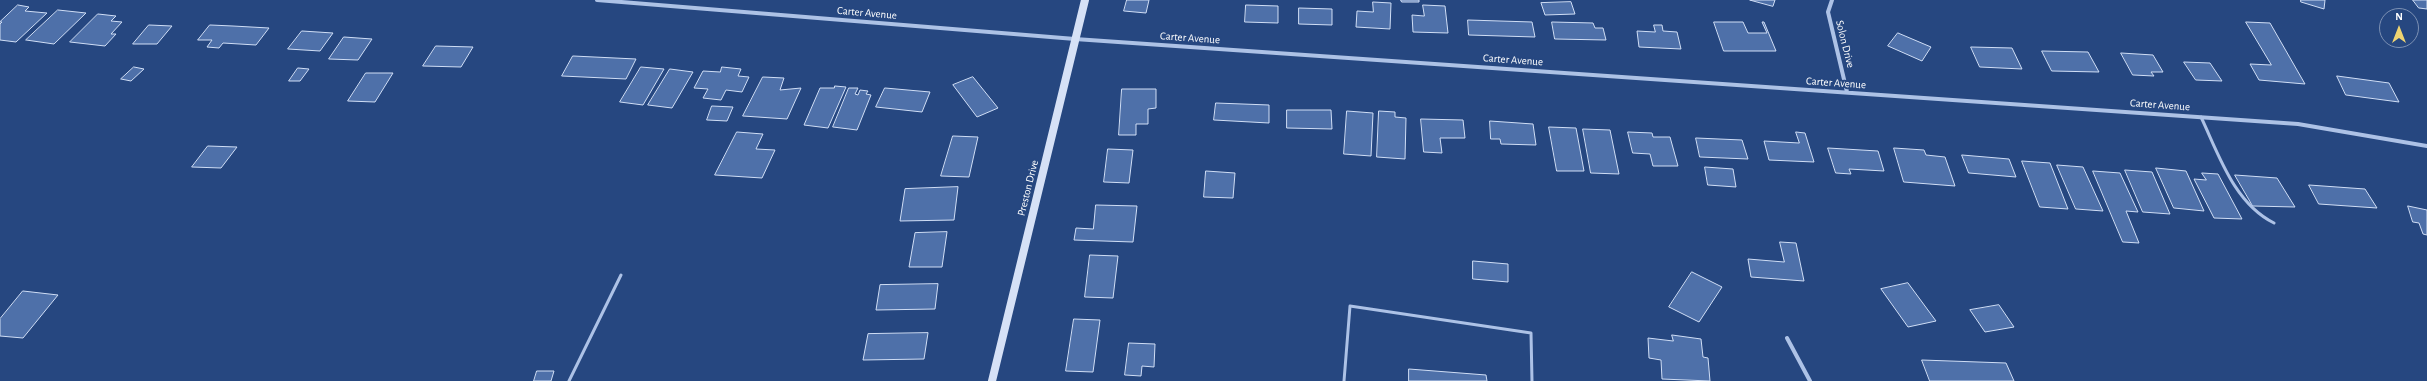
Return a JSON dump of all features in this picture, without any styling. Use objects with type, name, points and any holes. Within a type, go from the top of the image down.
[{"type":"street","name":"Carter Avenue","points":[[597,0],[1075,39],[2298,124],[2427,146]]},
{"type":"street","name":"Preston Drive","points":[[992,381],[1085,0]]},
{"type":"street","name":"Solon Drive","points":[[1832,0],[1828,12],[1847,92]]},
{"type":"street","points":[[1786,338],[1810,381]]},
{"type":"lane","points":[[2201,117],[2243,197],[2264,220],[2274,223]]},
{"type":"lane","points":[[569,381],[620,275]]},
{"type":"lane","points":[[1344,381],[1350,306],[1531,333],[1532,381]]},
{"type":"building","points":[[1127,0],[1149,0],[1146,13],[1124,11]]},
{"type":"building","points":[[1401,0],[1419,0],[1419,2],[1402,2]]},
{"type":"building","points":[[1750,0],[1775,0],[1773,6]]},
{"type":"building","points":[[2301,0],[2325,0],[2324,9],[2301,2]]},
{"type":"building","points":[[2413,0],[2427,0],[2427,9],[2419,8]]},
{"type":"building","points":[[1373,2],[1391,3],[1390,29],[1356,27],[1357,11],[1373,12]]},
{"type":"building","points":[[1571,2],[1575,14],[1545,15],[1541,3]]},
{"type":"building","points":[[18,5],[29,7],[25,11],[47,13],[16,42],[0,40],[0,24],[2,22],[0,22]]},
{"type":"building","points":[[1246,5],[1278,6],[1278,23],[1245,22]]},
{"type":"building","points":[[1423,5],[1445,6],[1448,33],[1413,32],[1412,15],[1424,16]]},
{"type":"building","points":[[1299,8],[1332,9],[1332,25],[1299,24]]},
{"type":"building","points":[[58,10],[86,13],[54,44],[26,40]]},
{"type":"building","points":[[98,14],[116,16],[111,21],[122,22],[111,34],[116,34],[105,46],[70,42]]},
{"type":"building","points":[[1468,20],[1532,22],[1535,37],[1469,35]]},
{"type":"building","points":[[1552,22],[1593,23],[1595,28],[1603,28],[1606,40],[1555,39]]},
{"type":"building","points":[[1714,22],[1743,22],[1748,33],[1767,33],[1762,22],[1764,22],[1776,51],[1724,51]]},
{"type":"building","points":[[2246,22],[2270,23],[2305,84],[2259,80],[2250,64],[2271,65]]},
{"type":"building","points":[[149,25],[172,26],[157,44],[133,44]]},
{"type":"building","points":[[210,25],[269,28],[256,45],[223,43],[219,48],[207,47],[212,40],[198,40]]},
{"type":"building","points":[[1654,25],[1662,25],[1663,31],[1677,32],[1681,49],[1639,47],[1637,31],[1655,32]]},
{"type":"building","points":[[302,31],[333,33],[320,51],[288,49]]},
{"type":"building","points":[[1898,33],[1931,47],[1922,61],[1888,46]]},
{"type":"building","points":[[344,37],[372,39],[358,60],[329,59]]},
{"type":"building","points":[[436,46],[473,47],[461,67],[423,66]]},
{"type":"building","points":[[1971,47],[2012,48],[2022,69],[1980,67]]},
{"type":"building","points":[[2042,51],[2088,52],[2099,72],[2052,71]]},
{"type":"building","points":[[2121,53],[2153,55],[2163,72],[2151,72],[2154,76],[2133,75]]},
{"type":"building","points":[[573,56],[636,59],[626,79],[562,76]]},
{"type":"building","points":[[2184,62],[2210,63],[2222,81],[2196,80]]},
{"type":"building","points":[[134,67],[144,69],[131,81],[121,79]]},
{"type":"building","points":[[641,67],[664,69],[643,105],[620,102]]},
{"type":"building","points":[[722,67],[741,69],[738,76],[749,77],[742,92],[726,90],[721,100],[703,98],[708,89],[694,88],[703,71],[720,72]]},
{"type":"building","points":[[298,68],[309,69],[300,81],[289,81]]},
{"type":"building","points":[[670,69],[693,72],[672,108],[648,105]]},
{"type":"building","points":[[366,73],[393,73],[375,102],[348,101]]},
{"type":"building","points":[[2337,76],[2389,83],[2399,102],[2346,95]]},
{"type":"building","points":[[763,77],[784,78],[780,90],[801,88],[787,119],[743,116]]},
{"type":"building","points":[[973,77],[998,108],[977,117],[953,85]]},
{"type":"building","points":[[835,86],[846,87],[828,128],[804,125],[820,88],[834,88]]},
{"type":"building","points":[[849,88],[858,88],[855,94],[858,95],[860,90],[868,91],[866,94],[871,95],[857,130],[833,127]]},
{"type":"building","points":[[885,88],[930,92],[922,112],[876,107]]},
{"type":"building","points":[[1122,89],[1156,89],[1156,108],[1148,109],[1148,124],[1136,124],[1136,135],[1119,135]]},
{"type":"building","points":[[1216,103],[1269,105],[1269,123],[1214,120]]},
{"type":"building","points":[[712,106],[733,107],[727,121],[707,120]]},
{"type":"building","points":[[1287,110],[1331,110],[1332,129],[1287,128]]},
{"type":"building","points":[[1347,111],[1373,113],[1371,156],[1344,154]]},
{"type":"building","points":[[1379,111],[1395,112],[1395,117],[1406,118],[1405,159],[1377,157]]},
{"type":"building","points":[[1421,119],[1463,120],[1465,138],[1440,138],[1442,153],[1424,152]]},
{"type":"building","points":[[1490,121],[1533,124],[1536,145],[1501,144],[1500,139],[1491,139]]},
{"type":"building","points":[[1549,127],[1576,128],[1584,171],[1557,171]]},
{"type":"building","points":[[1583,129],[1610,130],[1619,174],[1591,173]]},
{"type":"building","points":[[737,132],[763,134],[756,149],[775,150],[762,178],[715,175]]},
{"type":"building","points":[[1628,132],[1652,133],[1653,137],[1670,137],[1678,166],[1653,166],[1650,154],[1633,153]]},
{"type":"building","points":[[1796,132],[1805,133],[1814,162],[1769,160],[1764,141],[1799,143]]},
{"type":"building","points":[[953,136],[978,137],[969,177],[941,176]]},
{"type":"building","points":[[1696,138],[1742,140],[1748,159],[1700,157]]},
{"type":"building","points":[[208,146],[237,147],[221,168],[192,167]]},
{"type":"building","points":[[1828,148],[1878,151],[1884,171],[1849,169],[1851,174],[1836,173]]},
{"type":"building","points":[[1894,148],[1924,150],[1926,155],[1945,157],[1955,186],[1904,182]]},
{"type":"building","points":[[1108,149],[1133,150],[1129,183],[1104,182]]},
{"type":"building","points":[[1962,155],[2009,159],[2016,177],[1969,173]]},
{"type":"building","points":[[2022,161],[2050,163],[2068,209],[2040,207]]},
{"type":"building","points":[[2057,165],[2083,167],[2103,211],[2076,209]]},
{"type":"building","points":[[1705,167],[1733,169],[1736,187],[1708,185]]},
{"type":"building","points":[[2156,168],[2186,171],[2204,211],[2174,208]]},
{"type":"building","points":[[2125,170],[2152,172],[2170,214],[2143,212]]},
{"type":"building","points":[[1206,171],[1235,173],[1233,198],[1204,197]]},
{"type":"building","points":[[2093,171],[2120,173],[2138,212],[2126,211],[2139,243],[2123,242]]},
{"type":"building","points":[[2202,173],[2218,174],[2242,219],[2214,218],[2194,179],[2206,180]]},
{"type":"building","points":[[2235,175],[2277,178],[2295,207],[2253,206]]},
{"type":"building","points":[[2309,185],[2365,189],[2377,208],[2319,204]]},
{"type":"building","points":[[958,187],[954,220],[900,221],[905,189]]},
{"type":"building","points":[[1096,205],[1137,206],[1133,242],[1074,240],[1076,228],[1093,229]]},
{"type":"building","points":[[2408,206],[2427,210],[2427,235],[2423,234],[2419,223],[2413,222]]},
{"type":"building","points":[[947,232],[942,267],[909,267],[915,233]]},
{"type":"building","points":[[1780,242],[1796,243],[1804,281],[1751,277],[1748,259],[1784,262]]},
{"type":"building","points":[[1090,255],[1118,256],[1113,298],[1085,297]]},
{"type":"building","points":[[1473,261],[1508,264],[1508,282],[1473,279]]},
{"type":"building","points":[[1692,272],[1722,287],[1699,322],[1669,307]]},
{"type":"building","points":[[1908,283],[1936,321],[1908,327],[1881,289]]},
{"type":"building","points":[[938,284],[935,309],[876,310],[880,285]]},
{"type":"building","points":[[23,291],[58,295],[23,338],[0,336],[0,319]]},
{"type":"building","points":[[1999,305],[2014,327],[1985,332],[1970,310]]},
{"type":"building","points":[[1074,319],[1100,320],[1093,372],[1066,371]]},
{"type":"building","points":[[928,333],[924,359],[863,360],[868,334]]},
{"type":"building","points":[[1672,335],[1701,339],[1703,357],[1708,358],[1710,381],[1662,379],[1661,360],[1649,358],[1648,338],[1673,341]]},
{"type":"building","points":[[1129,343],[1155,344],[1154,367],[1142,366],[1141,376],[1125,375]]},
{"type":"building","points":[[1922,360],[2006,363],[2014,381],[1930,381]]},
{"type":"building","points":[[1409,369],[1486,375],[1487,381],[1409,381]]},
{"type":"building","points":[[537,371],[554,371],[551,381],[534,381]]}]
